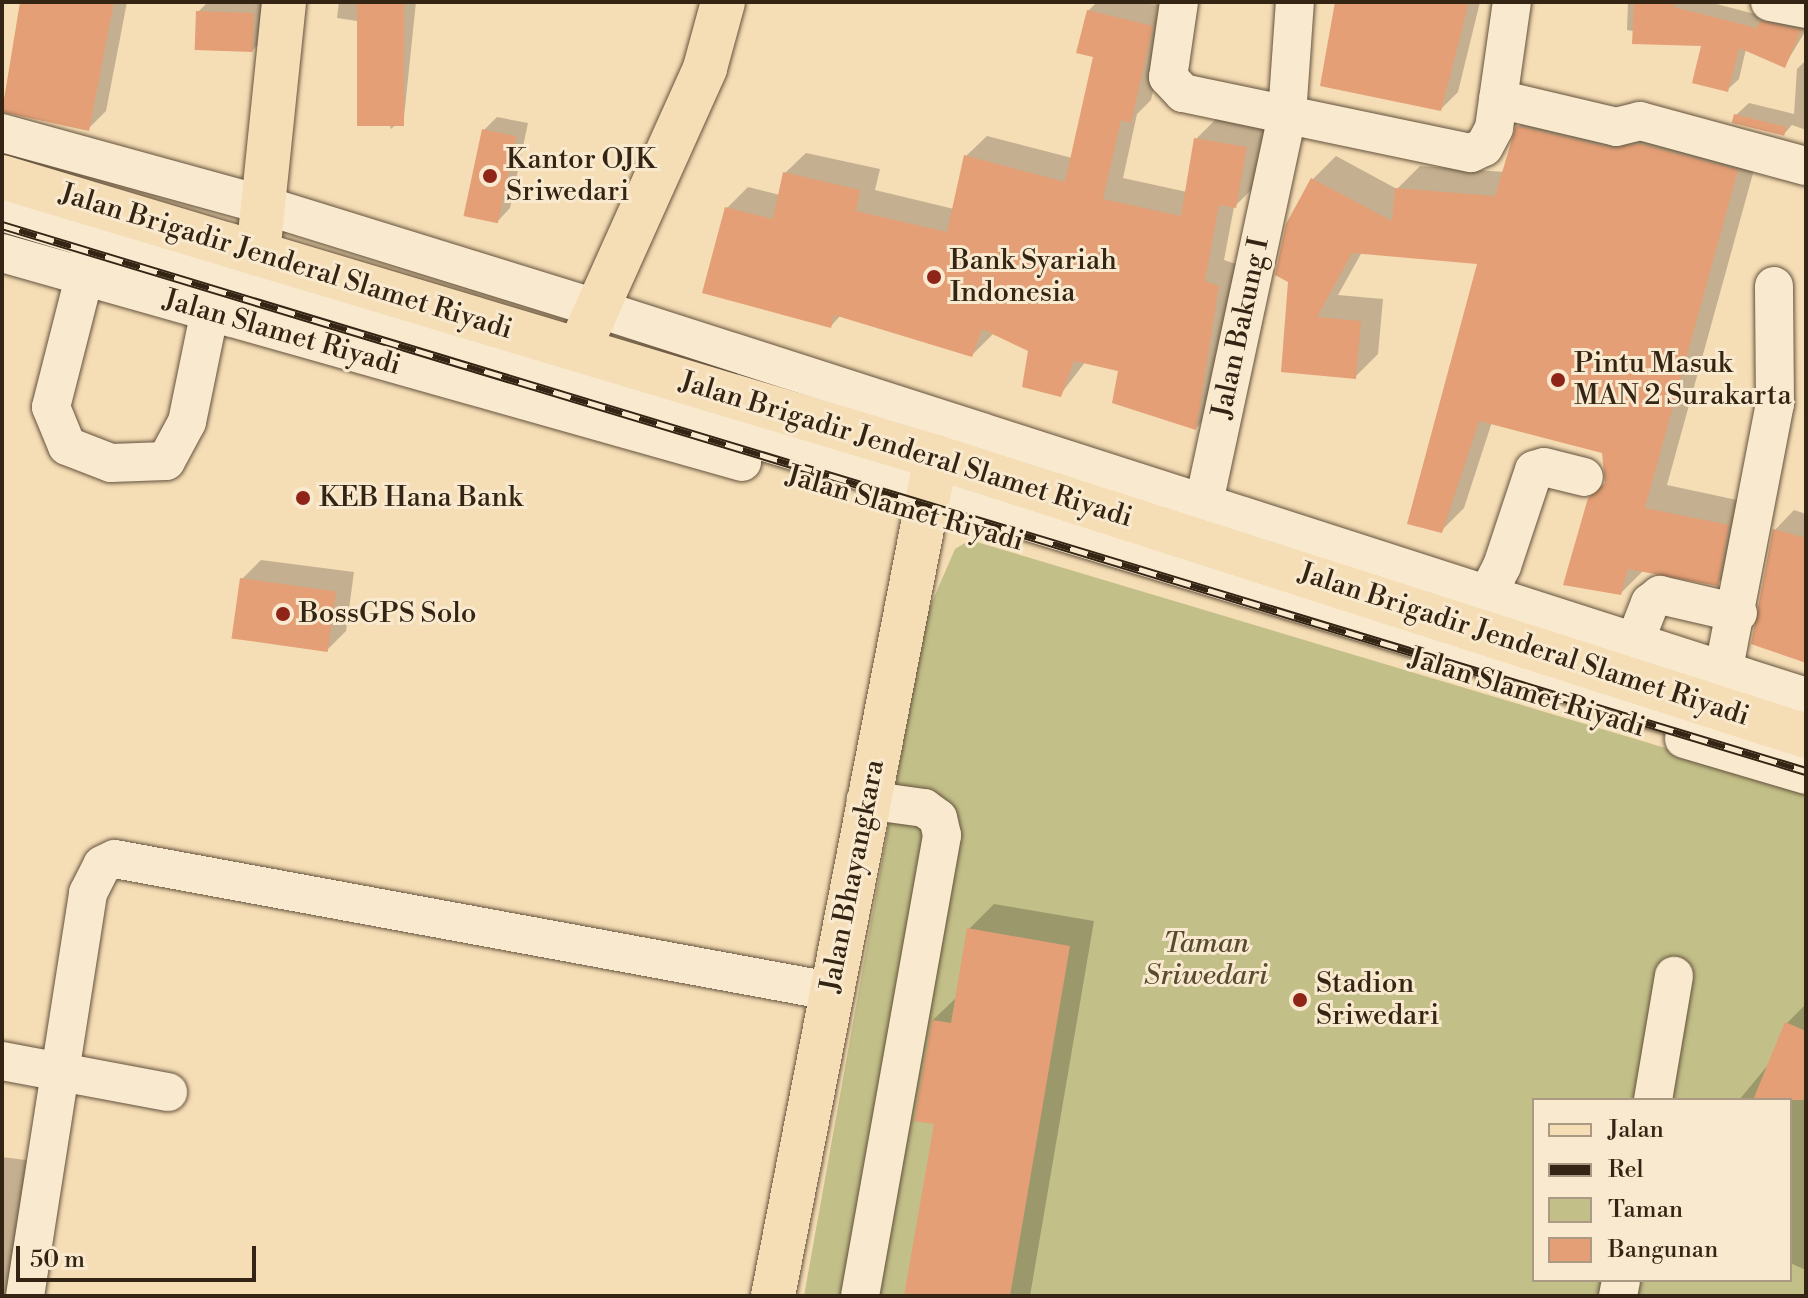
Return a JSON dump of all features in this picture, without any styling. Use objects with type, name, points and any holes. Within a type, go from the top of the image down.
[{"type":"main road","points":[[226,272],[263,205],[284,2]]},
{"type":"main road","points":[[579,349],[705,68],[723,2]]},
{"type":"main road","name":"Jalan Brigadir Jenderal Slamet Riyadi","points":[[2,177],[93,241],[579,349],[930,488],[1200,522],[1721,688],[1806,736]]},
{"type":"main road","name":"Jalan Bhayangkara","points":[[773,1296],[866,800],[930,488]]},
{"type":"street","name":"Jalan Bakung I","points":[[1200,522],[1287,115],[1295,2]]},
{"type":"street","points":[[1173,3],[1168,68],[1170,82],[1183,93],[1471,153],[1484,147],[1494,128],[1512,2]]},
{"type":"street","points":[[1770,2],[1806,9]]},
{"type":"street","points":[[1498,99],[1616,127],[1640,121],[1806,166]]},
{"type":"street","points":[[2,133],[263,205],[596,308],[1200,522]]},
{"type":"street","points":[[2,212],[93,241],[51,407],[67,446],[111,463],[166,461],[187,422],[226,272]]},
{"type":"street","name":"Jalan Slamet Riyadi","points":[[2,253],[93,241],[226,272],[930,488],[1806,775]]},
{"type":"street","points":[[1774,286],[1775,404],[1738,613],[1721,688],[1806,697]]},
{"type":"street","points":[[1480,611],[1534,470],[1544,467],[1584,477]]},
{"type":"street","points":[[930,488],[1806,756]]},
{"type":"street","points":[[1627,658],[1650,603],[1660,595],[1738,613]]},
{"type":"street","points":[[860,1296],[942,835],[938,818],[924,808],[866,800]]},
{"type":"street","points":[[25,1296],[63,1071],[88,893],[102,865],[132,859],[830,991]]},
{"type":"street","points":[[1653,1098],[1674,976]]},
{"type":"street","points":[[2,1061],[168,1092]]},
{"type":"green space","name":"Stadion Sriwedari","points":[[970,540],[1806,790],[1806,1296],[804,1296],[926,616],[955,549]]},
{"type":"building","points":[[20,2],[114,2],[89,131],[2,112]]},
{"type":"building","points":[[357,2],[404,2],[404,126],[357,126]]},
{"type":"building","points":[[1335,2],[1469,2],[1441,111],[1320,86]]},
{"type":"building","points":[[1634,2],[1674,2],[1674,7],[1757,28],[1760,21],[1801,30],[1785,68],[1739,48],[1728,92],[1692,83],[1701,46],[1632,44]]},
{"type":"building","points":[[1087,10],[1153,26],[1131,123],[1121,120],[1103,199],[1181,216],[1194,138],[1247,147],[1236,208],[1219,205],[1205,281],[1219,286],[1196,430],[1112,403],[1118,371],[1074,361],[1061,397],[1022,387],[1028,351],[982,329],[972,357],[834,315],[831,328],[702,293],[725,207],[773,219],[783,172],[860,190],[856,211],[947,232],[964,155],[1065,182],[1093,57],[1076,53]]},
{"type":"building","points":[[196,11],[254,13],[253,52],[195,50]]},
{"type":"building","points":[[1734,114],[1786,127],[1784,136],[1732,123]]},
{"type":"building","points":[[1516,126],[1611,148],[1640,144],[1738,170],[1645,508],[1729,525],[1718,586],[1628,569],[1621,595],[1563,585],[1588,498],[1605,483],[1602,453],[1479,421],[1442,533],[1407,524],[1477,264],[1352,253],[1317,317],[1361,321],[1356,379],[1281,372],[1288,282],[1275,275],[1286,224],[1311,178],[1392,221],[1395,188],[1495,196]]},
{"type":"building","name":"Kantor OJK Sriwedari","points":[[482,129],[516,136],[498,223],[463,216]]},
{"type":"building","points":[[1773,529],[1806,538],[1806,663],[1751,644]]},
{"type":"building","name":"BossGPS Solo","points":[[240,578],[336,591],[328,652],[232,638]]},
{"type":"building","points":[[967,928],[1070,946],[1010,1296],[904,1296],[934,1124],[914,1121],[932,1020],[951,1023]]},
{"type":"building","points":[[1785,1022],[1806,1031],[1806,1100],[1754,1098]]},
{"type":"railway","points":[[2,225],[1806,771]]},
{"type":"place","name":"Kantor OJK Sriwedari","points":[[490,176]]},
{"type":"place","name":"Bank Syariah Indonesia","points":[[934,277]]},
{"type":"place","name":"Pintu Masuk MAN 2 Surakarta","points":[[1558,380]]},
{"type":"place","name":"KEB Hana Bank","points":[[303,498]]},
{"type":"place","name":"BossGPS Solo","points":[[283,614]]},
{"type":"place","name":"Stadion Sriwedari","points":[[1300,1000]]},
{"type":"park label","name":"Taman Sriwedari","points":[[1206,960]]}]
